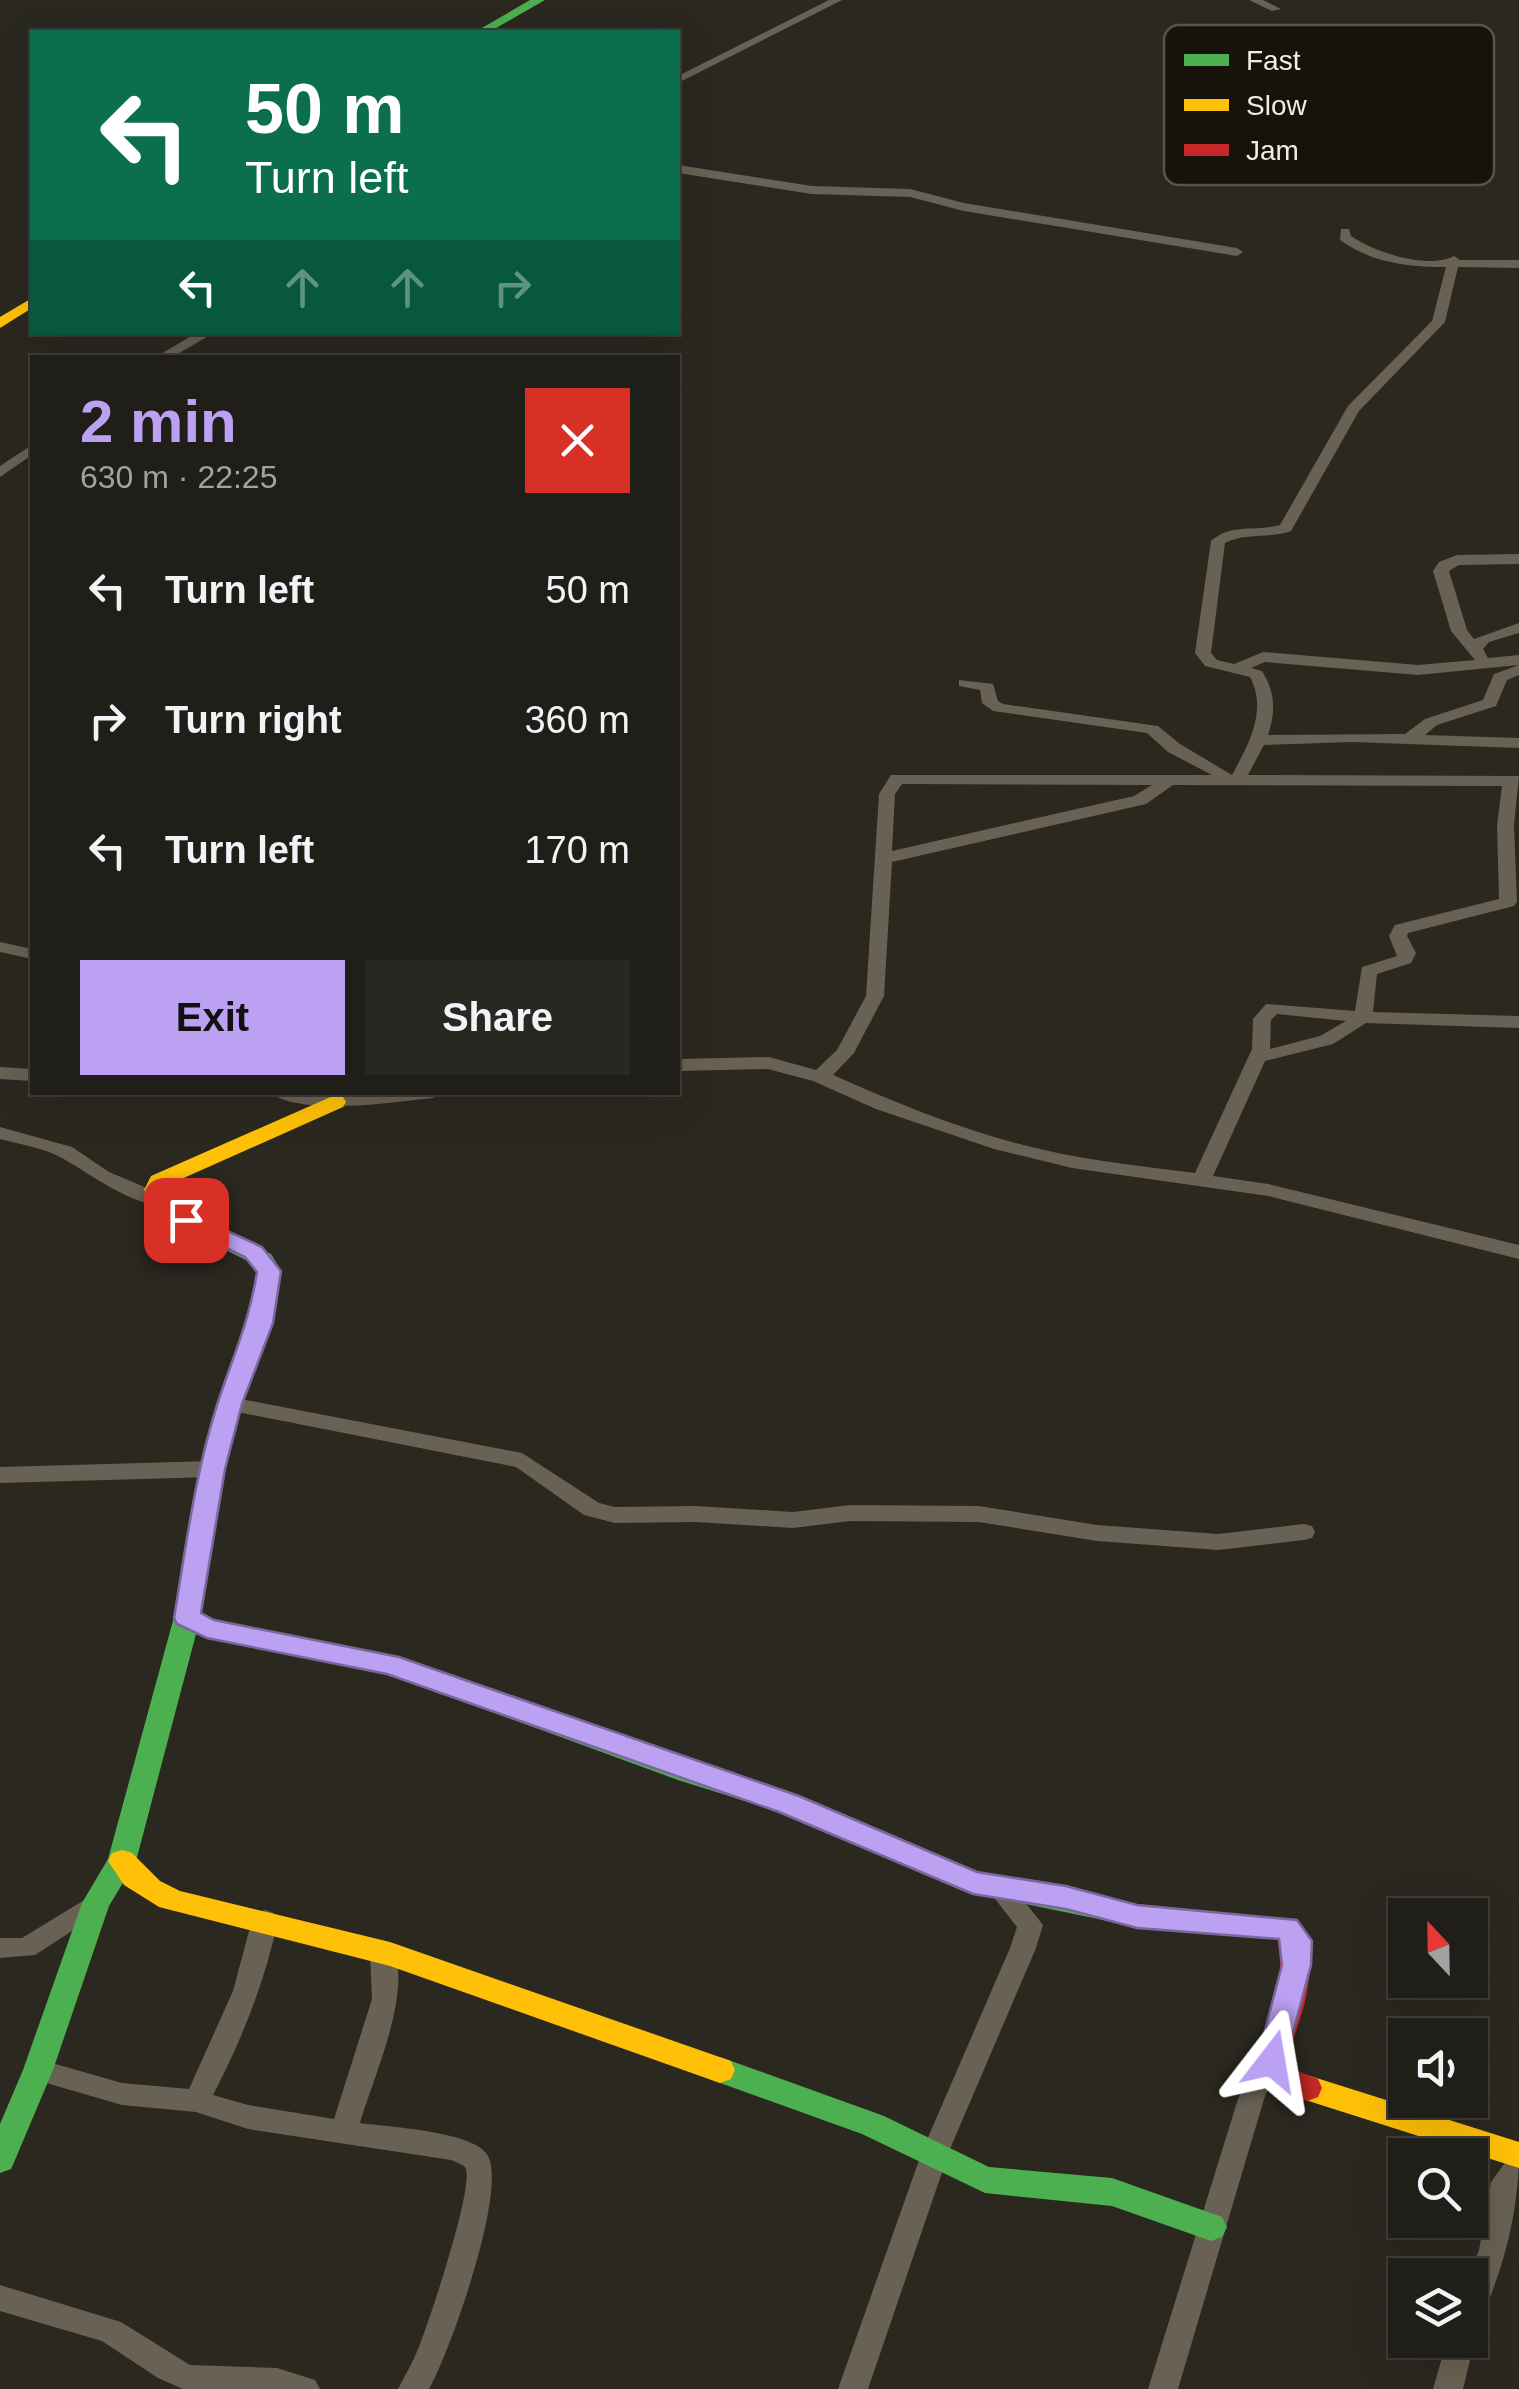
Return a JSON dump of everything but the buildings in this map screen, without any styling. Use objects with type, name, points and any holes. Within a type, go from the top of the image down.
[{"type":"main road","points":[[485,30],[539,0]]},
{"type":"main road","points":[[0,324],[30,303]]},
{"type":"main road","points":[[0,2160],[38,2070],[96,1903],[122,1861],[187,1618],[212,1469],[230,1404],[261,1323],[269,1271],[254,1252],[186,1220],[159,1200],[154,1190],[159,1181],[335,1102]]},
{"type":"main road","points":[[187,1618],[207,1628],[389,1664],[789,1804],[973,1883],[1066,1898],[1137,1916],[1287,1928],[1297,1941],[1296,1965],[1272,2061],[1282,2078],[1332,2099],[1519,2155]]},
{"type":"main road","points":[[122,1861],[132,1880],[149,1890],[383,1953],[874,2125],[932,2158],[985,2180],[1112,2192],[1211,2227]]},
{"type":"street","points":[[680,79],[837,0]]},
{"type":"street","points":[[1254,0],[1276,9]]},
{"type":"street","points":[[680,169],[802,188],[910,194],[964,207],[1237,252]]},
{"type":"street","points":[[1345,232],[1348,242],[1377,258],[1519,264]]},
{"type":"street","points":[[1222,778],[1250,757],[1268,712],[1256,674],[1212,663],[1203,653],[1218,541],[1229,534],[1270,533],[1286,528],[1352,409],[1438,322],[1454,260]]},
{"type":"street","points":[[166,355],[203,335]]},
{"type":"street","points":[[0,472],[30,450]]},
{"type":"street","points":[[1500,676],[1460,631],[1442,571],[1444,565],[1457,560],[1519,559]]},
{"type":"street","points":[[1474,649],[1483,640],[1519,628]]},
{"type":"street","points":[[1237,668],[1263,657],[1418,670],[1519,660]]},
{"type":"street","points":[[1500,676],[1519,670]]},
{"type":"street","points":[[1408,740],[1431,722],[1490,703],[1500,676]]},
{"type":"street","points":[[965,683],[987,687],[990,703],[999,708],[1152,728],[1174,748],[1222,778]]},
{"type":"street","points":[[1258,740],[1291,736],[1519,743]]},
{"type":"street","points":[[820,1077],[845,1052],[875,996],[887,794],[897,779],[1515,781],[1504,805],[1512,878],[1508,902],[1401,929],[1398,936],[1406,953],[1404,959],[1368,971],[1367,1005],[1361,1017],[1336,1034],[1256,1058]]},
{"type":"street","points":[[885,858],[1140,800],[1167,782]]},
{"type":"street","points":[[0,947],[30,954]]},
{"type":"street","points":[[1202,1179],[1256,1058],[1262,1019],[1273,1008],[1361,1017],[1519,1022]]},
{"type":"street","points":[[680,1065],[769,1063],[820,1077],[883,1105],[994,1143],[1072,1162],[1268,1190],[1519,1252]]},
{"type":"street","points":[[0,1074],[30,1075]]},
{"type":"street","points":[[295,1095],[335,1102],[404,1095]]},
{"type":"street","points":[[0,1132],[65,1151],[102,1176],[159,1200]]},
{"type":"street","points":[[230,1404],[522,1461],[592,1509],[615,1515],[696,1514],[792,1520],[850,1513],[979,1514],[1096,1533],[1218,1542],[1304,1532]]},
{"type":"street","points":[[0,1475],[212,1469]]},
{"type":"street","points":[[853,2389],[932,2158],[982,2036],[1022,1957],[1030,1925],[1002,1890]]},
{"type":"street","points":[[0,1948],[26,1948],[96,1903]]},
{"type":"street","points":[[196,2101],[243,2001],[258,1961],[265,1920]]},
{"type":"street","points":[[343,2132],[385,1999],[383,1953]]},
{"type":"street","points":[[1162,2389],[1251,2099],[1272,2061]]},
{"type":"street","points":[[38,2070],[122,2094],[196,2101],[248,2117],[452,2150],[479,2164],[438,2337],[414,2389]]},
{"type":"street","points":[[1488,2263],[1505,2182],[1519,2166]]},
{"type":"street","points":[[0,2298],[33,2312],[116,2332],[162,2367],[192,2379],[276,2380],[304,2389]]},
{"type":"street","points":[[1448,2389],[1456,2358]]},
{"type":"traffic: fast","points":[[485,30],[539,0]]},
{"type":"traffic: fast","points":[[0,2160],[38,2070],[96,1903],[122,1861],[187,1617],[212,1469],[230,1404],[261,1323],[269,1271],[263,1259],[189,1223],[159,1197]]},
{"type":"traffic: fast","points":[[187,1617],[207,1628],[389,1664],[688,1773],[789,1804],[973,1883],[1113,1910]]},
{"type":"traffic: fast","points":[[720,2070],[873,2125],[985,2180],[1112,2192],[1211,2227]]},
{"type":"traffic: slow","points":[[0,324],[30,303]]},
{"type":"traffic: slow","points":[[159,1197],[155,1190],[159,1181],[335,1102]]},
{"type":"traffic: slow","points":[[122,1861],[150,1890],[169,1899],[390,1954],[720,2070]]},
{"type":"traffic: slow","points":[[1307,2088],[1519,2155]]},
{"type":"traffic: jam","points":[[1113,1910],[1137,1916],[1287,1928],[1294,1942],[1296,1975],[1272,2061],[1282,2078],[1307,2088]]},
{"type":"route","points":[[186,1220],[254,1252],[269,1271],[261,1323],[230,1404],[212,1469],[187,1618],[207,1628],[389,1664],[688,1772],[789,1804],[973,1883],[1066,1898],[1137,1916],[1287,1928],[1297,1941],[1296,1965],[1272,2061]]}]
